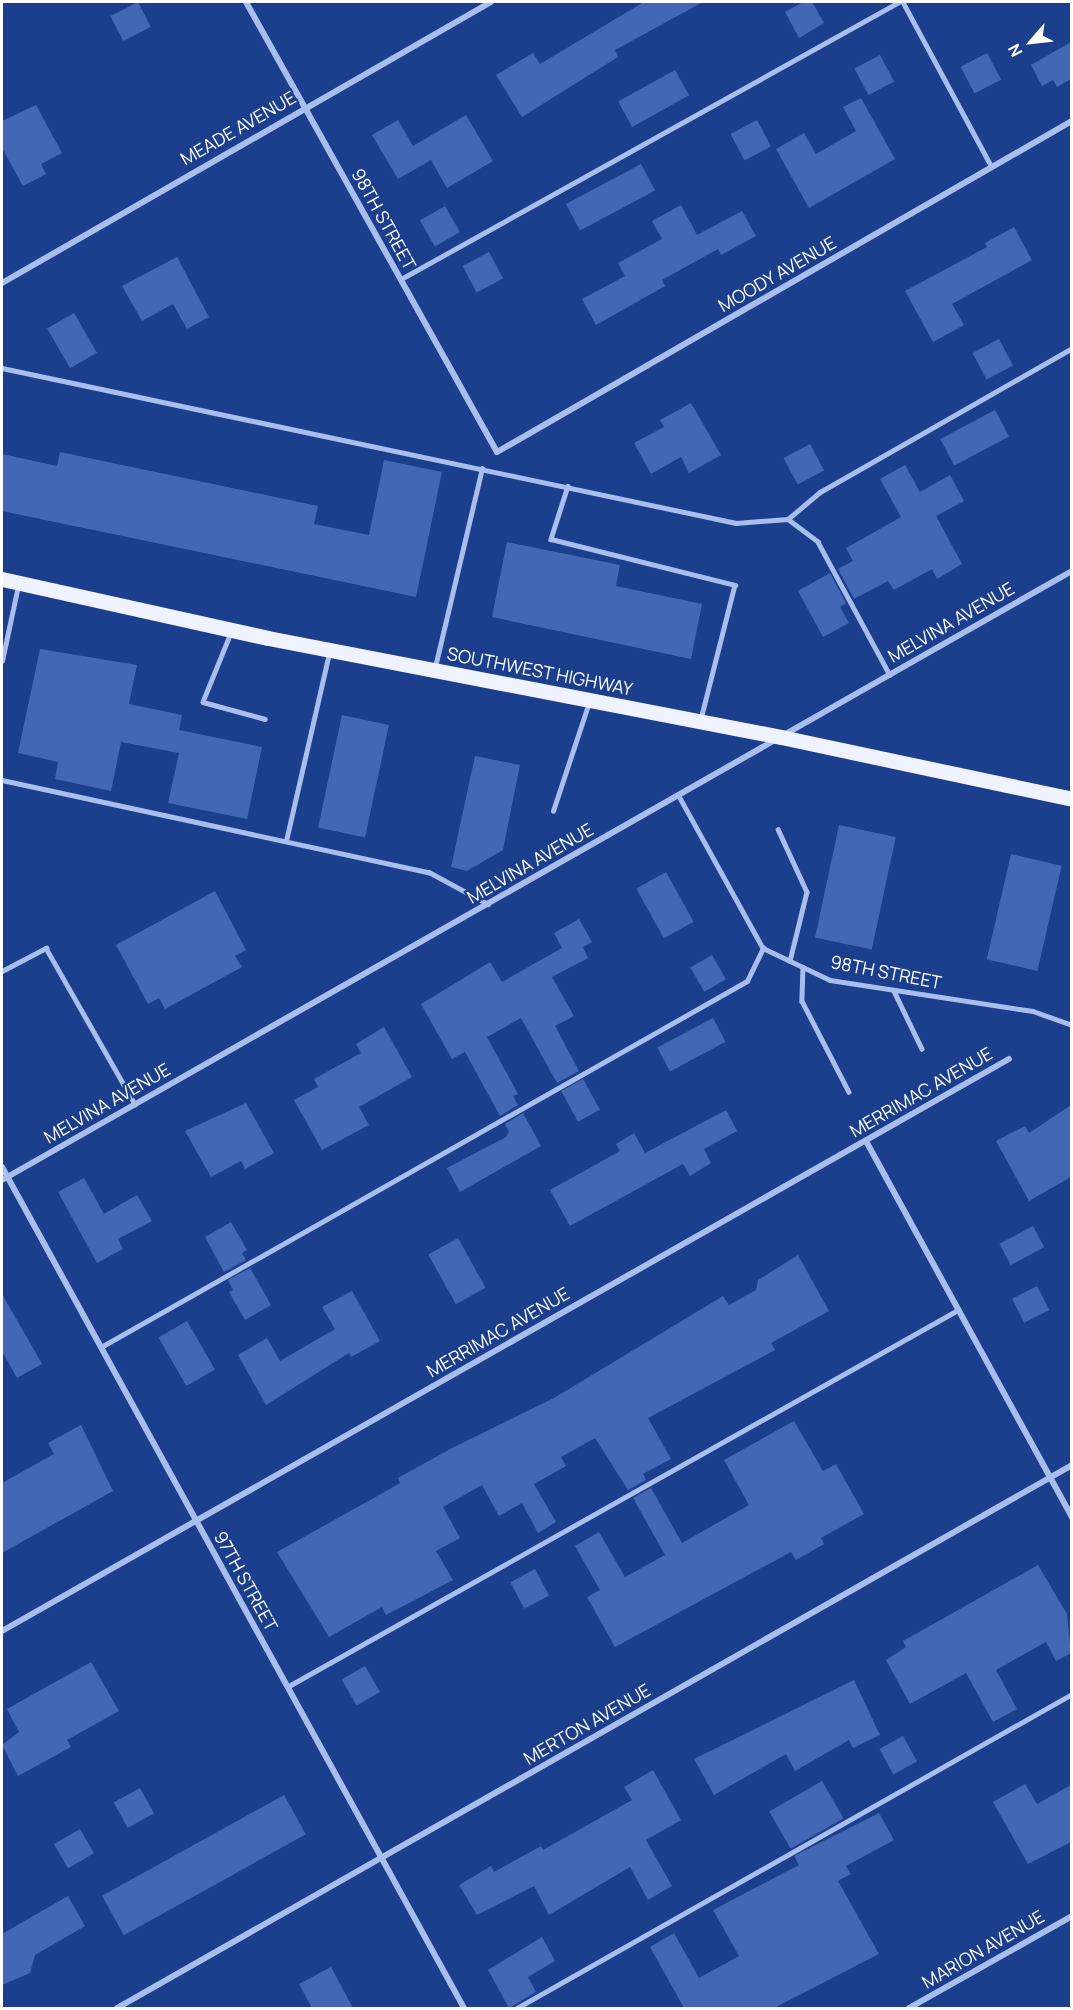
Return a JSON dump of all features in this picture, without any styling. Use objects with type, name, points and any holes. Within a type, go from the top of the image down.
[{"type":"main road","name":"SOUTHWEST HIGHWAY","points":[[2,579],[232,630],[782,737],[1071,799]]},
{"type":"street","name":"98TH STREET","points":[[246,2],[497,452]]},
{"type":"street","name":"MEADE AVENUE","points":[[2,283],[304,106],[491,2]]},
{"type":"street","name":"MOODY AVENUE","points":[[497,452],[1071,122]]},
{"type":"street","name":"MELVINA AVENUE","points":[[4,1179],[1071,571]]},
{"type":"street","name":"MERRIMAC AVENUE","points":[[2,1631],[1009,1059]]},
{"type":"street","points":[[866,1141],[1071,1518]]},
{"type":"street","name":"97TH STREET","points":[[2,1167],[4,1179],[100,1347],[464,2008]]},
{"type":"street","name":"MERTON AVENUE","points":[[117,2008],[1071,1466]]},
{"type":"street","name":"MARION AVENUE","points":[[909,2008],[1071,1916]]},
{"type":"lane","points":[[401,279],[901,2],[992,167]]},
{"type":"lane","points":[[2,368],[735,523],[788,519],[820,492],[1071,348]]},
{"type":"lane","points":[[434,670],[482,468]]},
{"type":"lane","points":[[568,486],[552,539],[735,585],[700,722]]},
{"type":"lane","points":[[788,519],[818,542],[890,675]]},
{"type":"lane","points":[[1064,575],[1071,577]]},
{"type":"lane","points":[[2,661],[19,583]]},
{"type":"lane","points":[[232,630],[203,702],[265,718]]},
{"type":"lane","points":[[286,841],[330,650]]},
{"type":"lane","points":[[553,812],[590,700]]},
{"type":"lane","points":[[2,780],[429,872],[488,904]]},
{"type":"lane","points":[[100,1347],[747,981],[763,948],[679,796]]},
{"type":"lane","points":[[778,829],[807,892],[790,961]]},
{"type":"lane","points":[[2,971],[46,948],[135,1104]]},
{"type":"lane","name":"98TH STREET","points":[[763,948],[830,980],[1033,1011],[1071,1025]]},
{"type":"lane","points":[[802,967],[802,1001],[849,1092]]},
{"type":"lane","points":[[894,991],[922,1049]]},
{"type":"lane","points":[[287,1687],[958,1310]]},
{"type":"lane","points":[[517,2008],[1071,1694]]},
{"type":"building","points":[[138,2],[151,27],[123,41],[110,16]]},
{"type":"building","points":[[644,2],[703,2],[615,50],[618,57],[522,117],[496,75],[533,53],[540,64]]},
{"type":"building","points":[[803,2],[812,2],[824,23],[799,38],[785,12]]},
{"type":"building","points":[[1071,42],[1071,79],[1057,87],[1053,80],[1042,86],[1031,65]]},
{"type":"building","points":[[987,53],[1001,79],[975,94],[961,67]]},
{"type":"building","points":[[880,55],[894,81],[868,95],[854,69]]},
{"type":"building","points":[[675,70],[689,95],[632,127],[618,102]]},
{"type":"building","points":[[861,98],[895,159],[809,208],[776,149],[804,133],[816,154],[856,131],[843,107]]},
{"type":"building","points":[[36,105],[62,153],[41,164],[46,174],[23,186],[2,148],[2,121]]},
{"type":"building","points":[[466,115],[493,161],[447,188],[431,160],[398,179],[372,135],[398,120],[413,146]]},
{"type":"building","points":[[757,120],[771,146],[745,161],[731,134]]},
{"type":"building","points":[[641,164],[655,190],[580,230],[566,204]]},
{"type":"building","points":[[681,205],[697,235],[742,211],[756,236],[721,255],[718,249],[662,280],[665,286],[596,325],[582,299],[625,276],[618,263],[662,239],[652,221]]},
{"type":"building","points":[[445,206],[460,232],[435,246],[420,220]]},
{"type":"building","points":[[1014,227],[1032,260],[952,304],[964,325],[933,342],[905,291],[987,247],[985,243]]},
{"type":"building","points":[[489,252],[503,278],[477,293],[463,266]]},
{"type":"building","points":[[177,257],[209,317],[187,329],[173,304],[142,321],[122,286]]},
{"type":"building","points":[[74,313],[97,353],[70,368],[47,328]]},
{"type":"building","points":[[999,339],[1013,365],[987,380],[973,353]]},
{"type":"building","points":[[691,403],[721,455],[689,473],[681,457],[651,474],[634,443],[664,427],[660,420]]},
{"type":"building","points":[[995,410],[1009,436],[954,466],[940,439]]},
{"type":"building","points":[[810,444],[824,470],[798,485],[784,458]]},
{"type":"building","points":[[60,452],[318,506],[314,524],[369,535],[384,460],[442,472],[416,597],[2,511],[2,454],[57,466]]},
{"type":"building","points":[[905,465],[920,492],[950,475],[964,501],[936,516],[962,564],[937,579],[932,569],[894,590],[888,581],[854,599],[838,569],[853,561],[846,548],[901,517],[880,479]]},
{"type":"building","points":[[507,542],[620,565],[616,586],[702,604],[691,659],[492,617]]},
{"type":"building","points":[[830,573],[846,603],[840,607],[849,623],[823,637],[798,591]]},
{"type":"building","points":[[40,649],[137,665],[129,704],[182,715],[179,730],[262,747],[247,819],[168,803],[179,753],[121,742],[111,791],[55,779],[58,762],[18,753]]},
{"type":"building","points":[[342,715],[389,725],[365,837],[318,827]]},
{"type":"building","points":[[475,756],[520,765],[503,850],[467,871],[451,867]]},
{"type":"building","points":[[839,825],[896,837],[872,950],[815,937]]},
{"type":"building","points":[[1011,854],[1062,866],[1037,971],[987,959]]},
{"type":"building","points":[[666,872],[694,922],[664,938],[636,888]]},
{"type":"building","points":[[215,891],[246,950],[235,956],[242,967],[165,1009],[159,998],[148,1004],[116,945]]},
{"type":"building","points":[[579,919],[592,942],[583,947],[588,958],[552,977],[574,1016],[555,1026],[579,1071],[557,1083],[521,1018],[487,1037],[518,1094],[513,1096],[518,1105],[500,1116],[465,1052],[452,1059],[421,1004],[490,962],[502,982],[562,948],[554,933]]},
{"type":"building","points":[[712,955],[726,979],[704,992],[690,968]]},
{"type":"building","points":[[713,1018],[726,1042],[670,1071],[657,1048]]},
{"type":"building","points":[[384,1027],[412,1077],[359,1107],[369,1125],[322,1150],[294,1100],[318,1087],[314,1079],[361,1053],[356,1044]]},
{"type":"building","points":[[583,1079],[600,1110],[578,1122],[561,1091]]},
{"type":"building","points":[[246,1103],[274,1153],[245,1169],[241,1161],[211,1177],[185,1131]]},
{"type":"building","points":[[1071,1105],[1071,1177],[1029,1201],[996,1141],[1025,1126],[1029,1133]]},
{"type":"building","points":[[726,1110],[737,1131],[704,1149],[711,1163],[690,1176],[683,1164],[570,1226],[550,1190],[620,1151],[616,1144],[634,1133],[645,1153]]},
{"type":"building","points":[[523,1113],[541,1146],[460,1192],[447,1168],[506,1137],[509,1132],[505,1124]]},
{"type":"building","points":[[84,1178],[104,1214],[137,1195],[152,1221],[118,1239],[123,1249],[97,1263],[58,1192]]},
{"type":"building","points":[[231,1222],[247,1250],[242,1253],[246,1260],[224,1272],[205,1237]]},
{"type":"building","points":[[1033,1226],[1044,1247],[1011,1265],[999,1244]]},
{"type":"building","points":[[458,1238],[486,1288],[456,1304],[428,1254]]},
{"type":"building","points":[[798,1255],[829,1311],[771,1343],[775,1350],[648,1418],[671,1459],[643,1474],[646,1480],[628,1490],[595,1438],[561,1457],[566,1466],[534,1484],[556,1522],[538,1533],[522,1503],[499,1516],[482,1485],[443,1507],[460,1538],[436,1551],[453,1580],[386,1615],[382,1607],[329,1637],[277,1552],[400,1483],[398,1478],[450,1449],[554,1398],[723,1296],[729,1305],[756,1290],[758,1280]]},
{"type":"building","points":[[250,1268],[271,1305],[245,1320],[229,1292],[233,1290],[228,1280]]},
{"type":"building","points":[[1037,1286],[1049,1310],[1024,1323],[1012,1299]]},
{"type":"building","points":[[352,1291],[380,1341],[351,1357],[349,1353],[266,1405],[238,1355],[267,1338],[280,1361],[335,1329],[322,1307]]},
{"type":"building","points":[[2,1294],[42,1364],[17,1378],[2,1351]]},
{"type":"building","points":[[187,1321],[215,1369],[186,1386],[158,1338]]},
{"type":"building","points":[[794,1421],[823,1471],[836,1464],[864,1514],[821,1538],[824,1544],[796,1560],[791,1552],[615,1647],[587,1597],[600,1590],[575,1546],[599,1532],[625,1577],[665,1555],[633,1498],[651,1488],[682,1543],[749,1505],[724,1460]]},
{"type":"building","points":[[81,1425],[113,1491],[2,1553],[2,1483],[54,1454],[48,1443]]},
{"type":"building","points":[[1038,1565],[1067,1614],[1071,1653],[1056,1661],[1046,1642],[996,1670],[1017,1709],[993,1722],[966,1673],[910,1704],[886,1660],[906,1647],[903,1641]]},
{"type":"building","points":[[535,1569],[549,1595],[524,1609],[510,1582]]},
{"type":"building","points":[[91,1662],[119,1711],[67,1740],[71,1747],[18,1776],[2,1745],[19,1732],[7,1709]]},
{"type":"building","points":[[365,1666],[380,1692],[357,1705],[342,1680]]},
{"type":"building","points":[[854,1680],[880,1735],[853,1748],[849,1740],[795,1771],[786,1754],[714,1795],[694,1759]]},
{"type":"building","points":[[903,1736],[917,1761],[893,1774],[879,1749]]},
{"type":"building","points":[[653,1770],[681,1820],[646,1840],[672,1886],[648,1900],[630,1867],[549,1915],[534,1886],[477,1915],[459,1885],[491,1866],[494,1872],[541,1846],[543,1850],[632,1800],[624,1787]]},
{"type":"building","points":[[822,1781],[844,1818],[791,1849],[769,1812]]},
{"type":"building","points":[[1025,1784],[1037,1804],[1071,1785],[1071,1842],[1028,1864],[993,1802]]},
{"type":"building","points":[[140,1788],[154,1813],[128,1828],[114,1803]]},
{"type":"building","points":[[284,1795],[306,1834],[124,1935],[102,1896]]},
{"type":"building","points":[[879,1813],[894,1840],[846,1866],[851,1874],[838,1881],[879,1954],[774,2008],[684,2008],[650,1947],[674,1933],[699,1978],[739,1956],[713,1910],[799,1865],[794,1856]]},
{"type":"building","points":[[80,1829],[94,1853],[68,1868],[54,1844]]},
{"type":"building","points":[[68,1896],[85,1926],[35,1955],[30,1973],[2,1985],[2,1934]]},
{"type":"building","points":[[542,1937],[555,1961],[528,1977],[536,1992],[509,2008],[488,1970]]},
{"type":"building","points":[[331,1967],[353,2008],[312,2008],[299,1984]]}]
